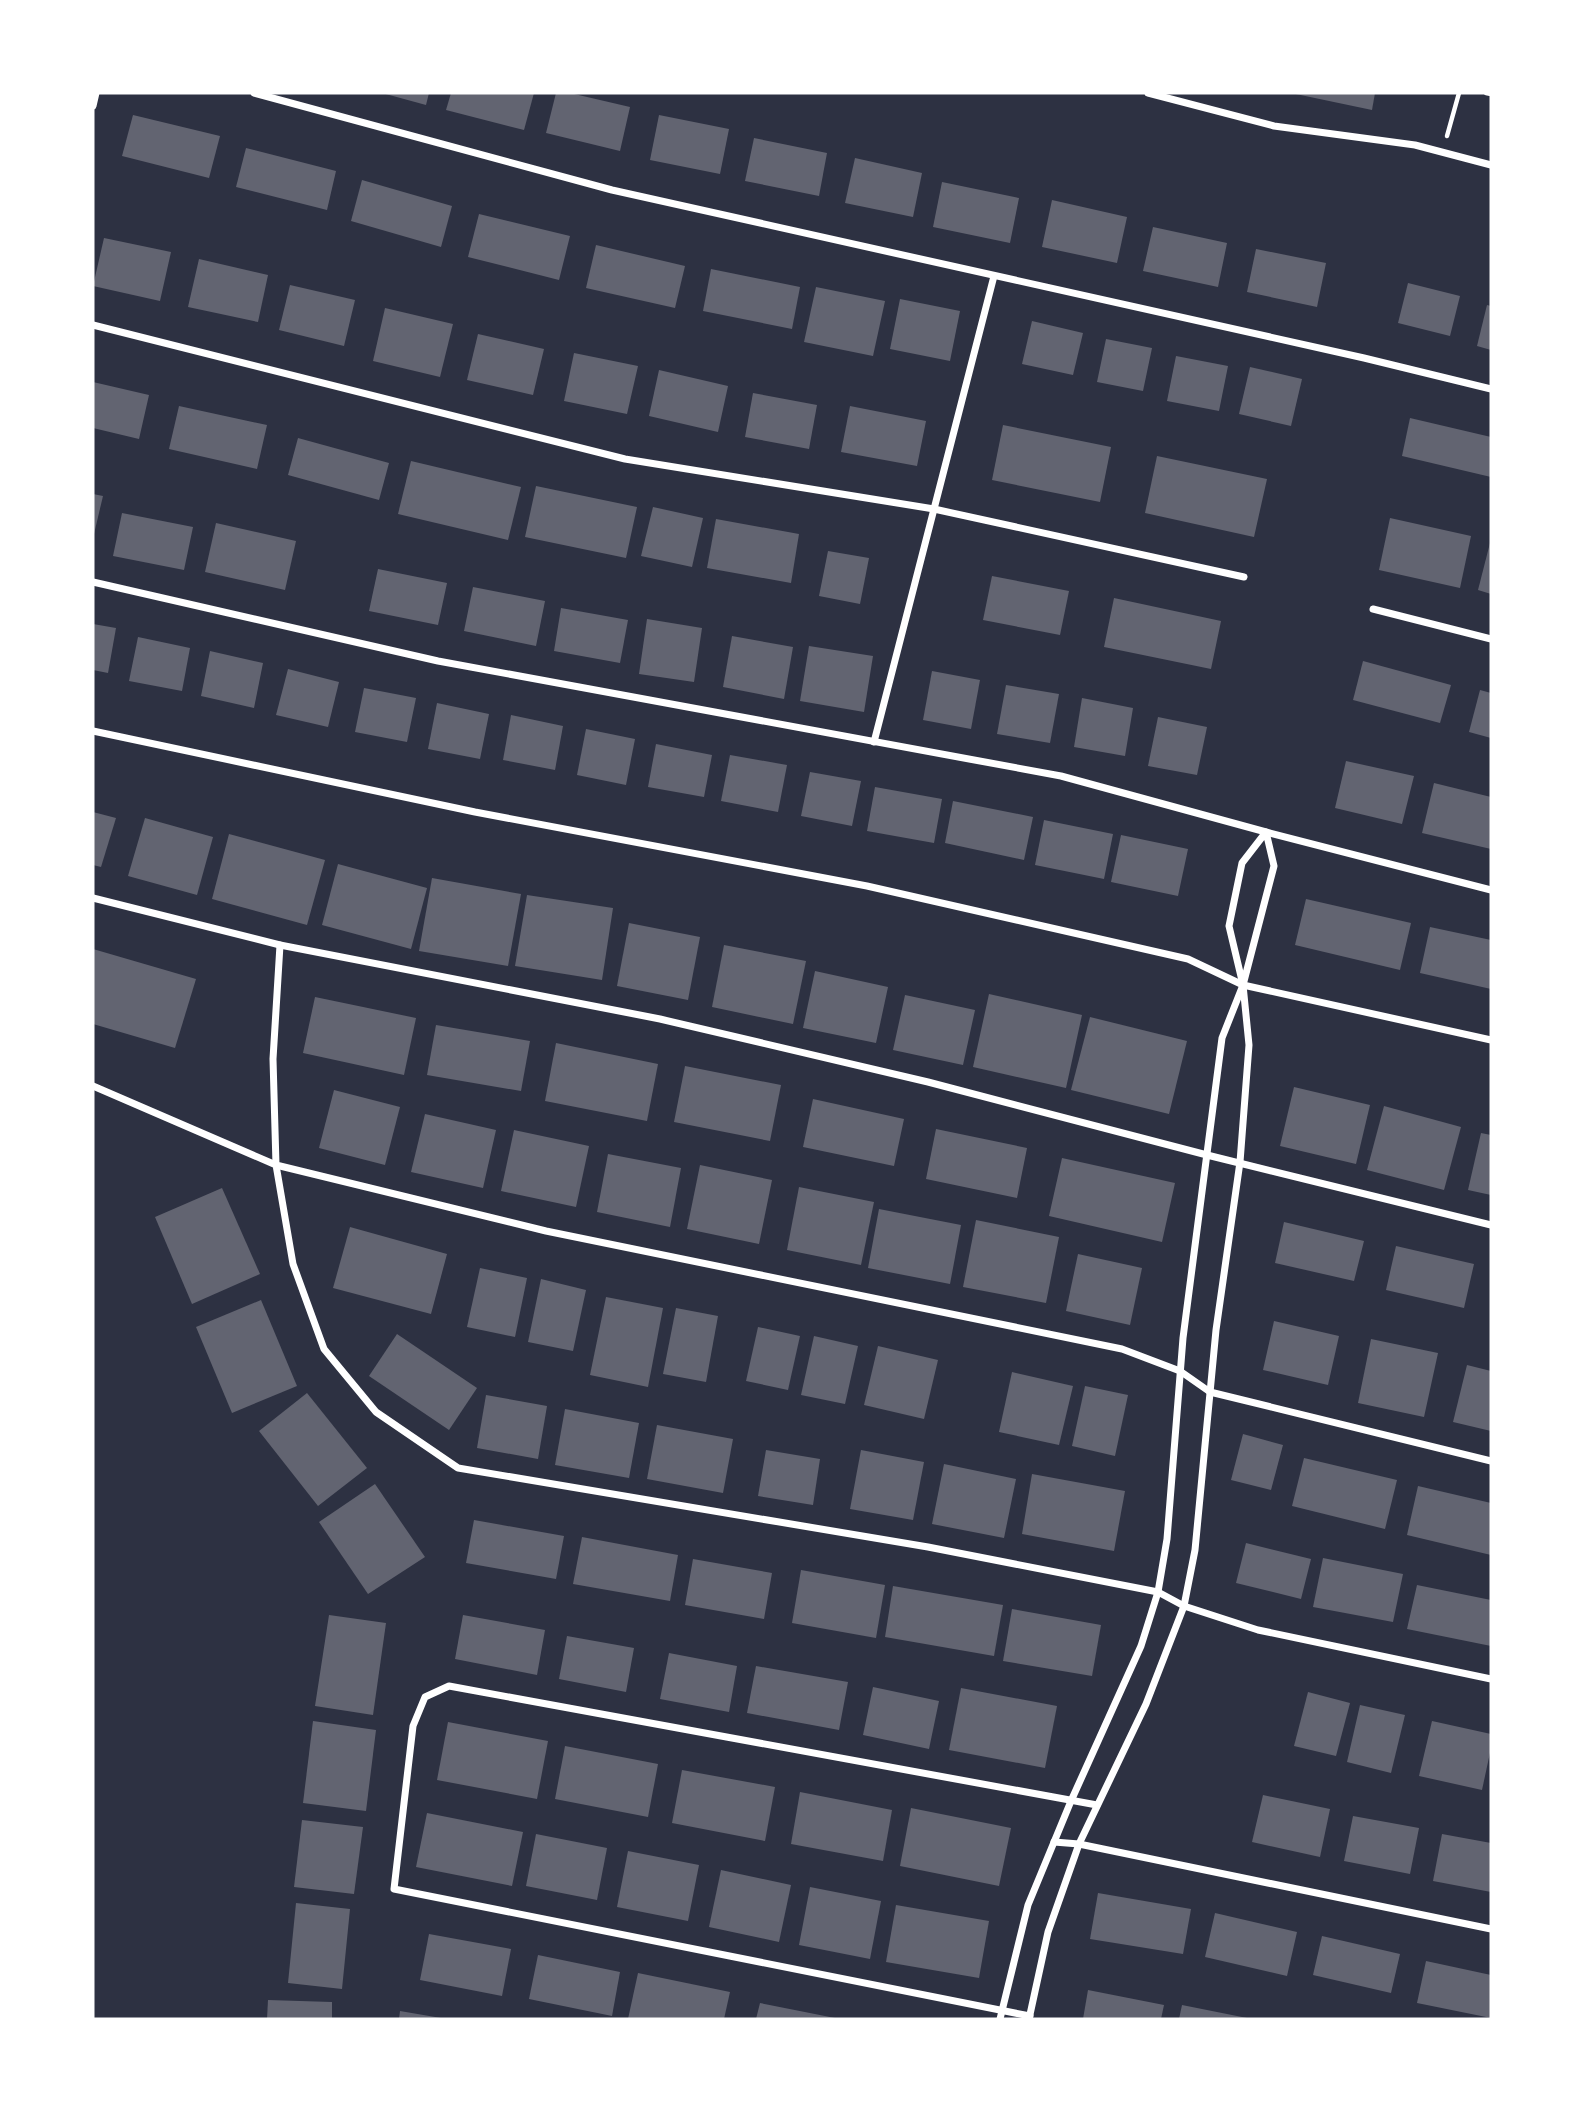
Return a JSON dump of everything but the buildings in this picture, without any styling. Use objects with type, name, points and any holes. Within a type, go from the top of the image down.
[{"type":"street","points":[[93,106],[96,93]]},
{"type":"street","points":[[254,93],[612,190],[1491,389]]},
{"type":"street","points":[[1148,93],[1274,125],[1415,145],[1491,165]]},
{"type":"street","points":[[874,742],[994,275]]},
{"type":"street","points":[[93,326],[625,459],[934,509],[1244,577]]},
{"type":"street","points":[[93,582],[438,661],[1061,776],[1491,890]]},
{"type":"street","points":[[1373,609],[1491,639]]},
{"type":"street","points":[[93,731],[475,811],[867,886],[1188,959],[1243,985],[1491,1040]]},
{"type":"street","points":[[1001,2015],[1028,1905],[1071,1801],[1141,1646],[1158,1592],[1167,1539],[1180,1371],[1222,1038],[1243,985],[1274,866],[1266,832]]},
{"type":"street","points":[[1097,1805],[449,1686],[425,1697],[413,1726],[394,1889],[1001,2015],[1029,2018],[1048,1933],[1079,1844],[1146,1704],[1184,1606],[1195,1550],[1216,1330],[1240,1162],[1249,1045],[1243,985],[1229,926],[1242,863],[1266,832]]},
{"type":"street","points":[[93,898],[280,945],[660,1019],[928,1082],[1207,1155],[1491,1224]]},
{"type":"street","points":[[280,945],[273,1059],[276,1165],[293,1264],[324,1349],[376,1412],[457,1468],[928,1547],[1158,1592],[1184,1606],[1258,1630],[1491,1679]]},
{"type":"street","points":[[93,1086],[276,1165],[546,1231],[1122,1349],[1180,1371],[1210,1392],[1491,1461]]},
{"type":"street","points":[[1054,1842],[1079,1844],[1491,1929]]},
{"type":"path","points":[[1443,152],[1459,93]]}]
